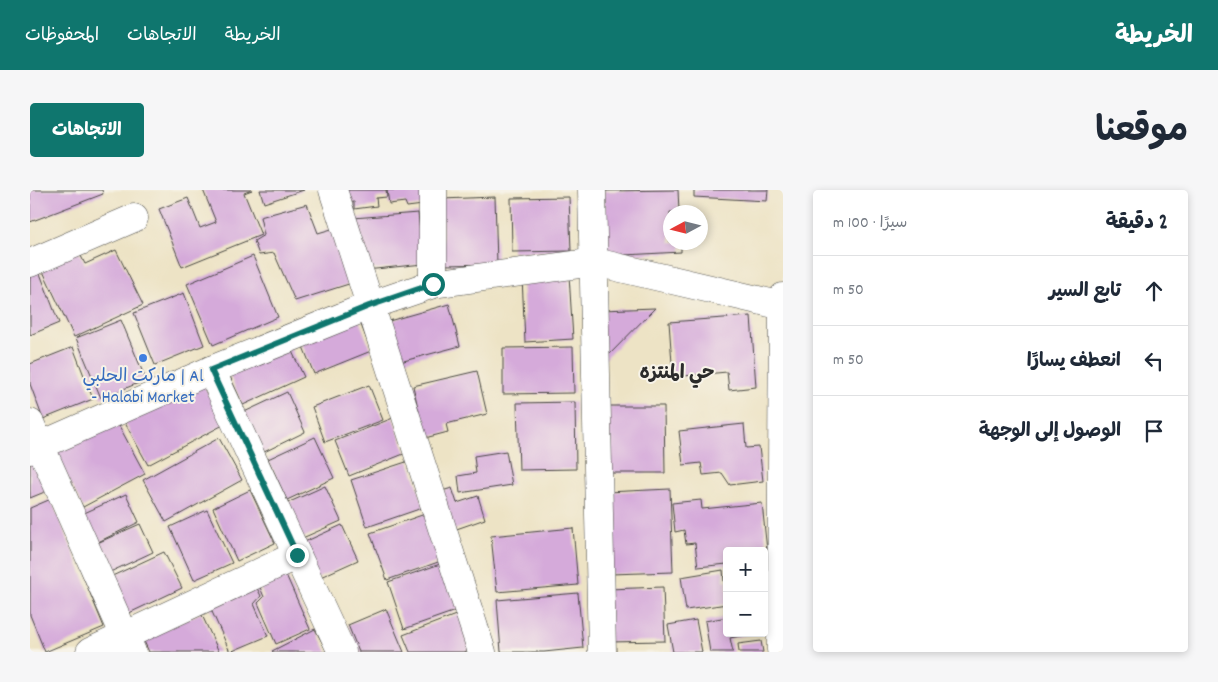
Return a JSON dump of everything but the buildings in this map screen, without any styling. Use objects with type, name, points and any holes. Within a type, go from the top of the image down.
[{"type":"street","points":[[333,190],[482,652]]},
{"type":"street","points":[[433,190],[433,284]]},
{"type":"street","points":[[592,190],[602,652]]},
{"type":"street","points":[[30,263],[134,218]]},
{"type":"street","points":[[128,644],[33,439],[369,306],[433,284],[595,262],[783,306]]},
{"type":"street","points":[[781,650],[783,298]]},
{"type":"street","points":[[211,370],[342,652]]},
{"type":"street","points":[[90,652],[128,644],[297,555]]},
{"type":"place","name":"ماركت الحلبي | Al - Halabi Market","points":[[143,358]]},
{"type":"district","name":"حي المنتزه","points":[[677,374]]},
{"type":"route","points":[[297,555],[211,370],[369,306],[433,284]]}]
